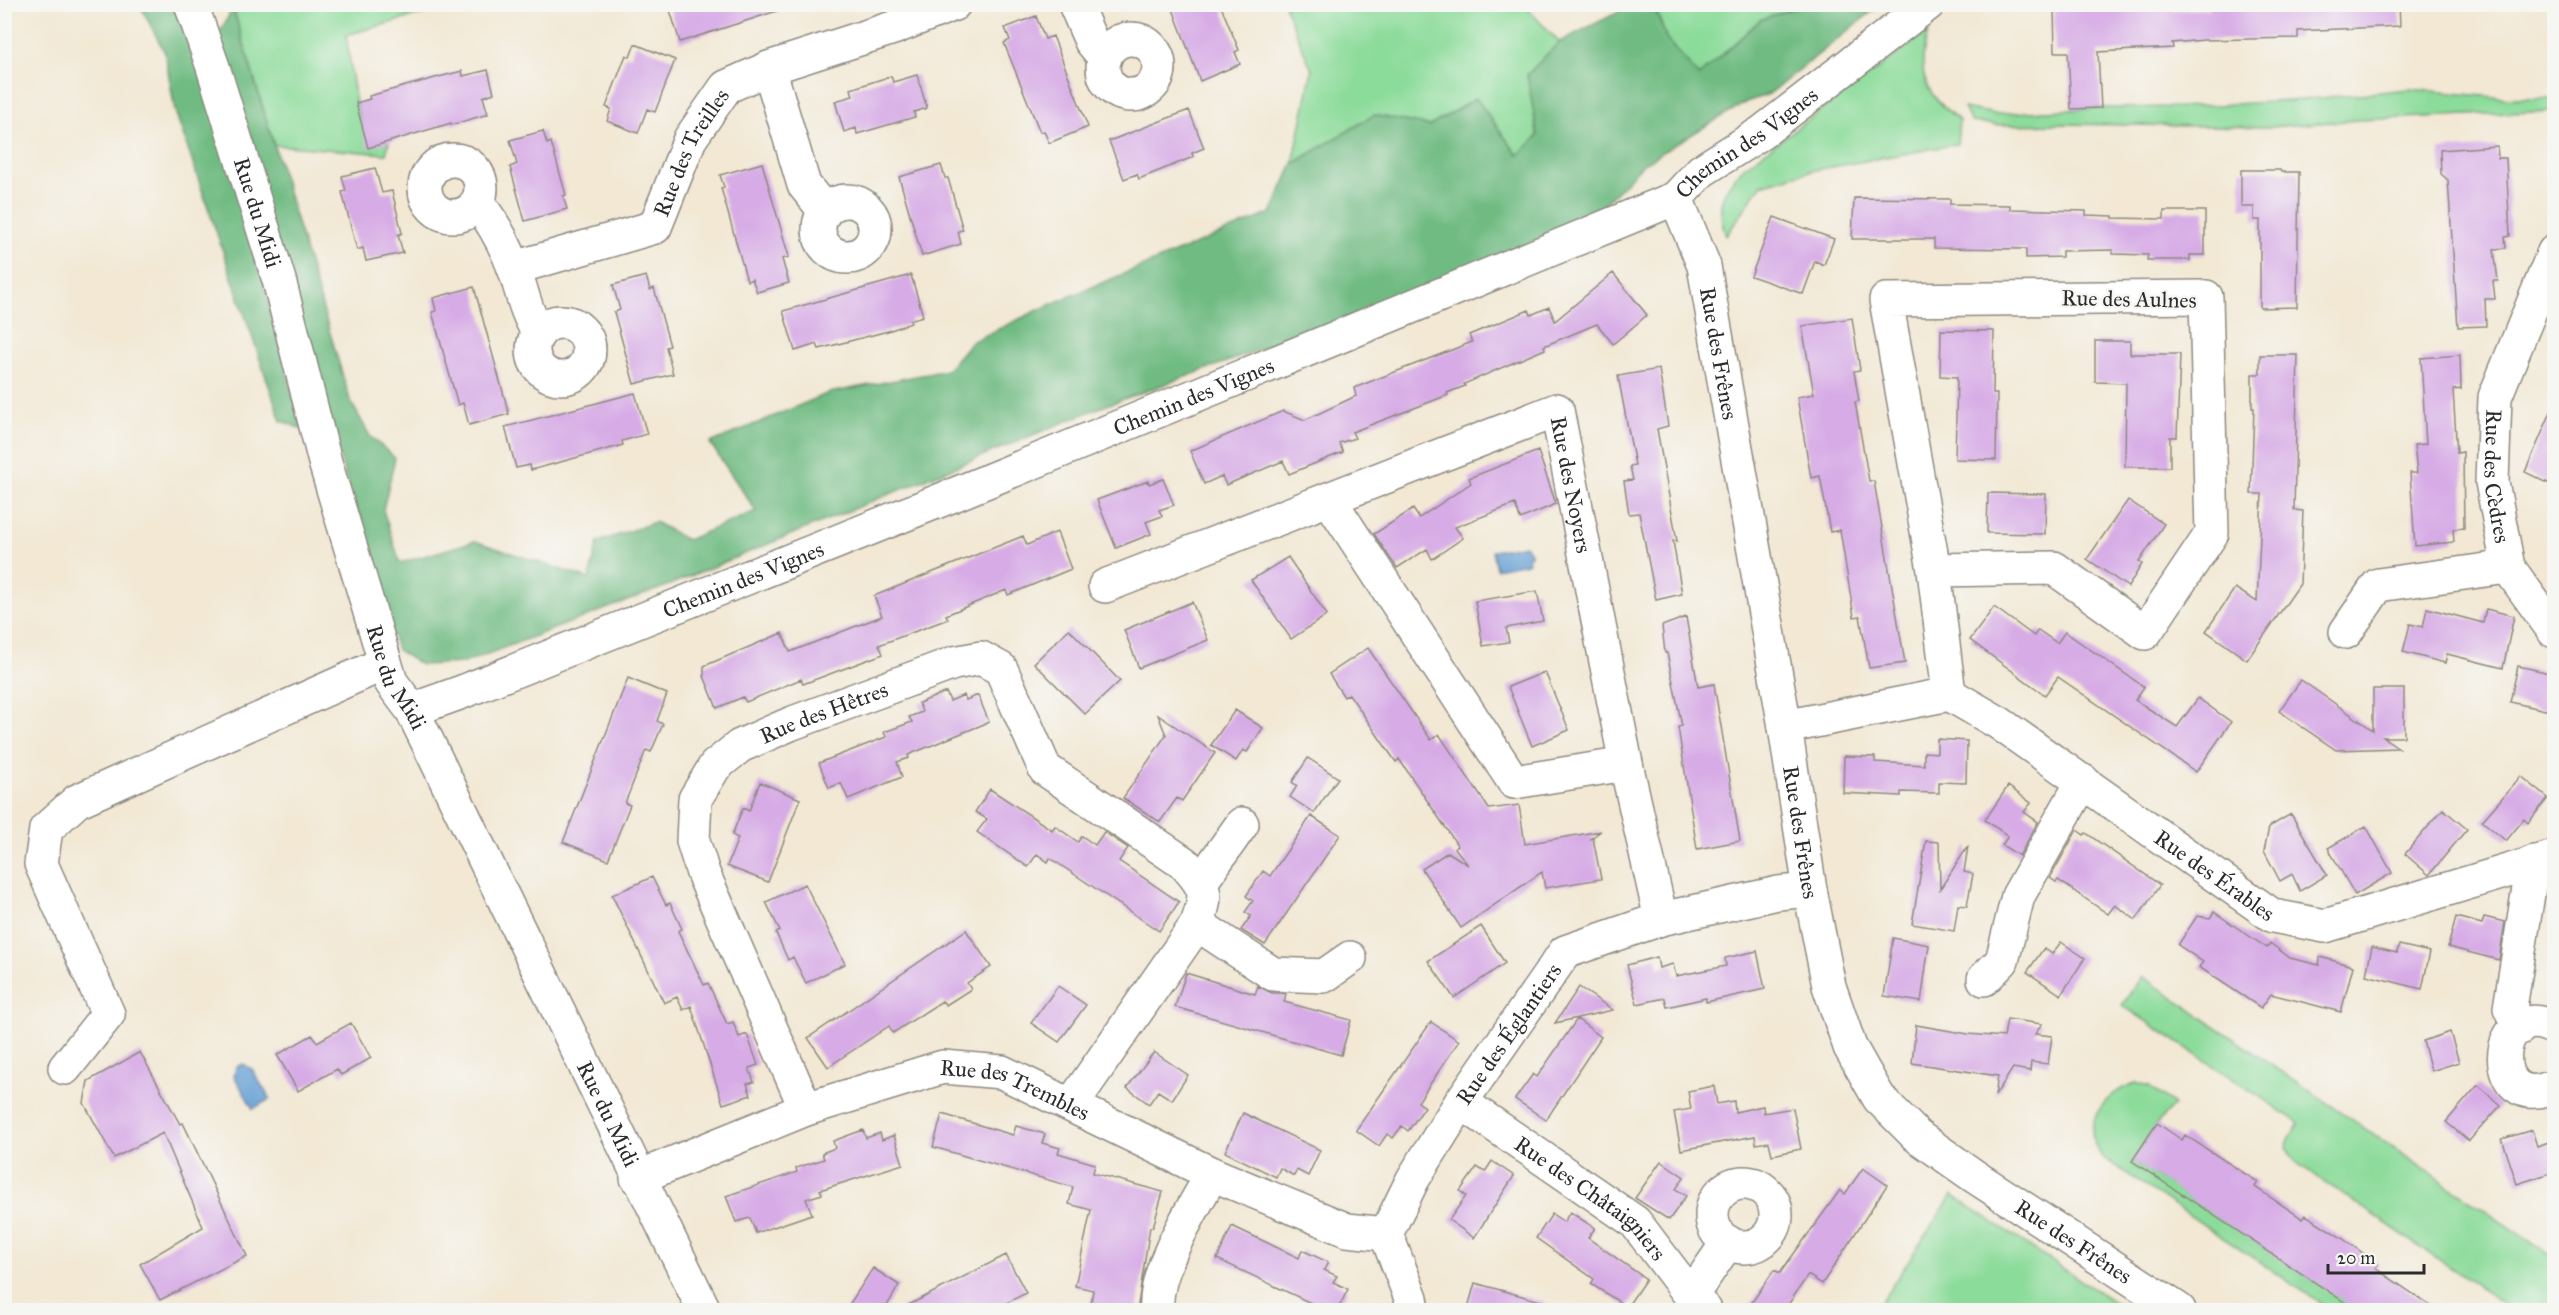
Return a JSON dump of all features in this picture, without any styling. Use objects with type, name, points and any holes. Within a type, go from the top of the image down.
[{"type":"street","name":"Rue du Midi","points":[[191,4],[213,67],[279,280],[325,462],[391,682],[412,710],[704,1311]]},
{"type":"street","name":"Rue des Treilles","points":[[514,268],[655,227],[690,139],[726,87],[769,68],[896,27],[954,4]]},
{"type":"street","points":[[1075,4],[1091,41],[1105,58]]},
{"type":"street","name":"Chemin des Vignes","points":[[412,710],[473,688],[935,502],[1676,198],[1701,171],[1761,133],[1928,4]]},
{"type":"street","points":[[769,68],[804,185],[825,211]]},
{"type":"street","name":"Rue des Frênes","points":[[1676,198],[1704,266],[1785,727],[1810,890],[1829,986],[1850,1047],[1879,1098],[1927,1143],[2179,1311]]},
{"type":"street","points":[[477,202],[493,221],[514,268],[528,317],[539,333]]},
{"type":"street","name":"Rue des Cèdres","points":[[2554,252],[2495,397],[2492,482],[2508,567],[2554,631]]},
{"type":"street","name":"Rue des Aulnes","points":[[1935,570],[2054,568],[2145,633],[2212,532],[2206,297],[1886,300],[1935,570],[1949,694]]},
{"type":"street","name":"Rue des Noyers","points":[[1105,586],[1557,410],[1626,764],[1661,919]]},
{"type":"street","points":[[1329,499],[1514,782],[1626,764]]},
{"type":"street","name":"Rue des Cèdres","points":[[2346,632],[2378,585],[2508,567]]},
{"type":"street","name":"Rue des Hêtres","points":[[806,1109],[703,873],[693,841],[695,799],[715,766],[741,746],[790,724],[954,663],[981,658],[1001,669],[1045,769],[1185,864],[1201,882]]},
{"type":"street","points":[[65,1068],[108,1014],[41,864],[46,829],[77,801],[385,663]]},
{"type":"street","points":[[1785,727],[1949,694]]},
{"type":"street","name":"Rue des Érables","points":[[1949,694],[1999,723],[2273,916],[2325,926],[2544,860],[2510,1008],[2520,1028]]},
{"type":"street","points":[[1984,979],[2002,960],[2018,896],[2083,782]]},
{"type":"street","points":[[1072,1104],[1197,924],[1205,901],[1201,882],[1242,824]]},
{"type":"street","name":"Rue des Églantiers","points":[[1386,1234],[1413,1179],[1461,1102],[1565,952],[1661,919],[1778,893],[1810,890]]},
{"type":"street","points":[[1197,924],[1273,974],[1324,976],[1350,958]]},
{"type":"street","points":[[2554,1028],[2536,1023],[2520,1028],[2508,1039],[2504,1049],[2506,1071],[2521,1087],[2531,1091],[2554,1086]]},
{"type":"street","name":"Rue des Trembles","points":[[638,1178],[806,1109],[943,1067],[1002,1072],[1212,1174],[1347,1230],[1386,1234]]},
{"type":"street","name":"Rue des Châtaigniers","points":[[1461,1102],[1635,1222],[1698,1303]]},
{"type":"street","points":[[1157,1311],[1156,1303],[1164,1268],[1212,1174]]},
{"type":"street","points":[[1386,1234],[1411,1298],[1413,1311]]},
{"type":"street","points":[[1698,1303],[1728,1242]]},
{"type":"green space","points":[[241,4],[455,5],[346,35],[356,103],[366,138],[389,142],[386,154],[274,145],[233,8]]},
{"type":"green space","points":[[140,5],[182,5],[253,244],[302,429],[281,421],[175,111],[165,53]]},
{"type":"green space","points":[[1284,5],[1524,5],[1559,42],[1527,75],[1538,137],[1518,156],[1476,98],[1430,126],[1374,115],[1293,164],[1312,70]]},
{"type":"green space","points":[[1632,5],[1654,5],[1667,40],[1699,76],[1760,20],[1803,5],[1880,5],[1769,94],[1746,102],[1644,163],[1593,216],[1362,313],[1096,409],[669,585],[464,663],[421,665],[397,650],[216,39],[233,8],[350,400],[370,436],[395,458],[383,510],[400,563],[475,541],[589,579],[598,542],[655,522],[687,540],[756,511],[710,443],[829,393],[947,370],[971,342],[1051,304],[1271,213],[1293,164],[1374,115],[1430,126],[1476,98],[1518,155],[1538,136],[1527,75],[1559,42]]},
{"type":"green space","points":[[1654,5],[1803,5],[1760,20],[1699,76],[1667,40]]},
{"type":"green space","points":[[1928,32],[1924,47],[1923,72],[1931,92],[1959,120],[1957,144],[1810,171],[1761,185],[1726,236],[1721,216],[1722,199],[1725,191],[1744,167]]},
{"type":"green space","points":[[2409,89],[2505,98],[2554,98],[2554,111],[2358,120],[2270,127],[1997,125],[1971,122],[1964,108],[1995,114],[2101,108],[2179,107],[2290,101]]},
{"type":"green space","points":[[2142,976],[2554,1258],[2554,1310],[2513,1310],[2297,1163],[2287,1143],[2299,1123],[2122,1005]]},
{"type":"green space","points":[[2136,1083],[2149,1087],[2174,1105],[2157,1123],[2133,1161],[2358,1310],[2331,1310],[2105,1159],[2096,1148],[2093,1137],[2093,1125],[2097,1114],[2113,1095]]},
{"type":"green space","points":[[1952,1195],[2126,1310],[1876,1310]]},
{"type":"water","points":[[1525,545],[1531,554],[1527,558],[1528,563],[1496,569],[1492,551]]},
{"type":"water","points":[[243,1064],[252,1069],[270,1099],[253,1109],[234,1076],[236,1067]]},
{"type":"building","points":[[668,4],[779,4],[780,10],[680,42]]},
{"type":"building","points":[[1171,4],[1220,4],[1239,50],[1235,52],[1240,64],[1200,81]]},
{"type":"building","points":[[2074,4],[2159,4],[2159,10],[2209,9],[2209,4],[2399,4],[2400,26],[2298,31],[2298,38],[2204,40],[2172,43],[2173,48],[2098,52],[2101,108],[2071,109],[2068,52],[2055,52],[2054,9],[2074,8]]},
{"type":"building","points":[[1036,16],[1045,39],[1053,36],[1088,127],[1049,143],[1044,131],[1040,132],[1004,43],[1010,40],[1005,28]]},
{"type":"building","points":[[635,44],[675,60],[655,112],[647,109],[638,133],[607,121],[611,109],[606,107],[626,55],[630,57]]},
{"type":"building","points":[[488,70],[494,93],[483,97],[488,114],[368,148],[356,103],[370,99],[369,96],[462,71],[463,76]]},
{"type":"building","points":[[917,75],[927,108],[914,112],[915,117],[857,134],[856,128],[844,132],[835,101],[853,96],[851,89],[891,76],[893,82]]},
{"type":"building","points":[[1189,110],[1204,148],[1192,153],[1193,157],[1139,179],[1137,174],[1124,179],[1109,141]]},
{"type":"building","points":[[543,131],[547,144],[551,142],[566,195],[563,196],[567,209],[525,221],[510,167],[517,164],[510,140]]},
{"type":"building","points":[[2497,146],[2498,158],[2506,158],[2510,236],[2505,237],[2506,248],[2494,249],[2498,281],[2493,281],[2495,299],[2485,299],[2486,326],[2458,327],[2448,180],[2441,174],[2440,150]]},
{"type":"building","points":[[762,163],[789,257],[782,259],[789,283],[757,292],[752,279],[747,281],[721,188],[724,187],[720,175]]},
{"type":"building","points":[[941,165],[945,178],[948,178],[963,230],[958,231],[961,244],[922,256],[899,177]]},
{"type":"building","points":[[375,168],[382,193],[392,191],[402,233],[398,235],[403,253],[366,261],[363,248],[357,250],[342,192],[346,191],[342,176]]},
{"type":"building","points":[[2241,170],[2299,172],[2297,307],[2260,308],[2260,220],[2254,220],[2254,207],[2241,207]]},
{"type":"building","points":[[1854,198],[1950,199],[1950,204],[2010,205],[2010,209],[2086,211],[2086,215],[2113,216],[2113,218],[2164,219],[2164,211],[2205,211],[2205,255],[2190,255],[2190,260],[2147,260],[2148,255],[2113,254],[2113,250],[2062,251],[2062,257],[2026,258],[2026,249],[1934,248],[1934,239],[1852,239]]},
{"type":"building","points":[[1774,217],[1834,239],[1824,265],[1815,261],[1803,294],[1751,276]]},
{"type":"building","points":[[1613,273],[1647,315],[1613,344],[1597,324],[1464,384],[1465,386],[1447,393],[1448,395],[1352,432],[1355,438],[1339,443],[1343,452],[1289,474],[1283,461],[1226,485],[1222,476],[1204,484],[1190,451],[1283,411],[1305,420],[1356,396],[1354,388],[1472,342],[1469,335],[1529,310],[1531,315],[1549,307],[1555,321]]},
{"type":"building","points":[[911,275],[923,316],[888,331],[819,349],[817,344],[795,351],[783,311]]},
{"type":"building","points":[[646,276],[650,290],[654,288],[670,346],[666,347],[673,374],[634,384],[614,312],[620,310],[613,285]]},
{"type":"building","points":[[474,287],[509,414],[469,425],[463,403],[458,405],[432,312],[436,311],[433,298]]},
{"type":"building","points":[[1852,318],[1860,370],[1854,371],[1859,401],[1855,402],[1869,481],[1874,481],[1905,663],[1869,668],[1860,616],[1854,617],[1840,530],[1830,532],[1820,476],[1811,478],[1797,397],[1814,394],[1802,326]]},
{"type":"building","points":[[1941,330],[1994,331],[1993,394],[1997,394],[1996,460],[1955,459],[1957,377],[1940,376]]},
{"type":"building","points":[[2095,341],[2130,341],[2130,354],[2180,354],[2177,437],[2170,437],[2170,467],[2125,467],[2126,383],[2095,382]]},
{"type":"building","points":[[2260,355],[2298,355],[2294,510],[2303,511],[2300,584],[2247,660],[2206,631],[2235,588],[2257,602],[2262,494],[2251,494],[2254,408],[2252,408],[2252,374],[2260,374]]},
{"type":"building","points":[[2460,355],[2461,389],[2453,390],[2457,453],[2463,452],[2464,528],[2453,529],[2454,542],[2415,546],[2410,473],[2417,473],[2414,445],[2426,444],[2421,358]]},
{"type":"building","points":[[1659,369],[1668,426],[1657,429],[1677,541],[1673,541],[1682,594],[1656,600],[1639,513],[1629,514],[1624,481],[1633,480],[1630,466],[1635,465],[1618,376]]},
{"type":"building","points":[[635,393],[647,434],[622,441],[623,445],[531,470],[530,465],[516,468],[505,427]]},
{"type":"building","points":[[2554,405],[2554,486],[2525,472]]},
{"type":"building","points":[[1538,451],[1556,504],[1520,519],[1515,504],[1455,527],[1463,538],[1432,559],[1427,549],[1397,568],[1374,534],[1413,509],[1419,518],[1471,483],[1469,478]]},
{"type":"building","points":[[1163,479],[1174,505],[1159,510],[1162,516],[1146,522],[1151,534],[1116,548],[1097,500],[1148,481],[1149,484]]},
{"type":"building","points":[[1988,493],[2046,494],[2045,534],[1987,533]]},
{"type":"building","points":[[2128,500],[2164,524],[2139,562],[2142,564],[2128,587],[2087,559]]},
{"type":"building","points":[[1057,532],[1071,569],[1008,595],[1006,590],[946,615],[948,619],[879,645],[883,654],[803,684],[801,679],[746,702],[743,697],[717,708],[704,676],[704,666],[782,633],[790,652],[882,616],[874,596],[1023,536],[1027,545]]},
{"type":"building","points":[[1288,557],[1327,615],[1291,639],[1251,580]]},
{"type":"building","points":[[1537,591],[1543,621],[1506,628],[1509,642],[1483,646],[1475,601]]},
{"type":"building","points":[[1192,602],[1208,640],[1139,668],[1124,630]]},
{"type":"building","points":[[1994,607],[2034,636],[2038,630],[2057,643],[2065,632],[2144,687],[2135,700],[2177,727],[2198,698],[2231,722],[2196,772],[2058,677],[2045,695],[1970,640]]},
{"type":"building","points":[[2427,608],[2483,623],[2486,609],[2514,616],[2503,668],[2447,654],[2445,663],[2403,652],[2410,624],[2423,627]]},
{"type":"building","points":[[1686,617],[1698,687],[1714,684],[1740,841],[1697,849],[1678,727],[1682,726],[1667,653],[1665,653],[1662,626]]},
{"type":"building","points":[[1069,629],[1120,681],[1085,714],[1034,663]]},
{"type":"building","points":[[1368,648],[1431,740],[1439,734],[1489,809],[1519,805],[1525,844],[1601,831],[1590,839],[1593,838],[1601,879],[1545,888],[1542,872],[1461,928],[1422,869],[1448,852],[1468,865],[1455,848],[1458,846],[1399,759],[1396,762],[1349,694],[1344,697],[1329,674]]},
{"type":"building","points":[[2518,666],[2550,673],[2549,680],[2554,682],[2554,712],[2510,702]]},
{"type":"building","points":[[1545,672],[1569,730],[1532,746],[1508,687]]},
{"type":"building","points":[[628,678],[667,694],[657,721],[663,724],[651,752],[646,750],[625,803],[630,805],[608,860],[563,842]]},
{"type":"building","points":[[2301,680],[2373,730],[2373,689],[2404,689],[2404,737],[2383,737],[2399,748],[2336,750],[2279,711]]},
{"type":"building","points":[[946,692],[950,701],[964,695],[966,700],[978,695],[989,722],[908,755],[909,758],[897,762],[902,777],[848,799],[841,783],[829,788],[819,763],[886,737],[884,732],[912,722],[909,717],[922,712],[919,703]]},
{"type":"building","points":[[1235,710],[1263,728],[1247,752],[1243,750],[1236,761],[1211,745]]},
{"type":"building","points":[[1158,715],[1215,753],[1182,801],[1177,798],[1160,822],[1123,798],[1166,735]]},
{"type":"building","points":[[1937,739],[1967,741],[1966,783],[1939,782],[1939,793],[1901,792],[1901,796],[1843,793],[1844,756],[1875,757],[1875,762],[1924,765],[1924,752],[1937,753]]},
{"type":"building","points":[[1308,758],[1338,778],[1314,813],[1290,797],[1297,786],[1292,782]]},
{"type":"building","points":[[2521,776],[2548,798],[2528,823],[2524,819],[2506,841],[2482,821]]},
{"type":"building","points":[[760,782],[800,799],[768,882],[727,866],[738,838],[732,835],[743,808],[749,811]]},
{"type":"building","points":[[2008,786],[2031,803],[2024,812],[2038,822],[2019,856],[2002,845],[2008,836],[1985,820]]},
{"type":"building","points":[[990,789],[1052,830],[1055,826],[1078,842],[1082,836],[1095,845],[1104,832],[1128,848],[1119,861],[1179,902],[1159,931],[1050,858],[1048,862],[1037,854],[1028,867],[977,832],[987,819],[975,812]]},
{"type":"building","points":[[2443,809],[2467,829],[2429,875],[2405,854]]},
{"type":"building","points":[[2291,814],[2327,875],[2300,891],[2292,874],[2280,881],[2264,851],[2269,827]]},
{"type":"building","points":[[1311,816],[1340,835],[1265,945],[1241,930],[1251,916],[1245,912],[1253,901],[1246,896],[1263,871],[1270,876]]},
{"type":"building","points":[[2366,826],[2392,873],[2355,895],[2328,848]]},
{"type":"building","points":[[2077,830],[2084,835],[2086,833],[2160,885],[2136,920],[2115,905],[2108,914],[2058,880],[2056,882],[2050,878]]},
{"type":"building","points":[[1926,841],[1939,842],[1940,889],[1968,846],[1964,872],[1973,874],[1967,906],[1958,905],[1954,931],[1912,924]]},
{"type":"building","points":[[652,877],[666,905],[670,903],[682,929],[678,931],[704,985],[708,983],[727,1024],[733,1022],[739,1037],[747,1034],[758,1065],[749,1068],[754,1082],[747,1084],[751,1095],[723,1104],[691,1006],[683,1010],[677,997],[664,1003],[612,895]]},
{"type":"building","points":[[805,884],[845,964],[806,983],[793,957],[788,960],[776,933],[780,931],[766,902]]},
{"type":"building","points":[[2214,912],[2267,948],[2270,943],[2290,958],[2319,965],[2320,957],[2353,966],[2341,1012],[2271,994],[2261,1008],[2199,967],[2203,962],[2178,945],[2197,916],[2210,918]]},
{"type":"building","points":[[2456,917],[2482,924],[2484,917],[2505,922],[2499,960],[2448,947]]},
{"type":"building","points":[[1481,926],[1505,963],[1454,998],[1428,961]]},
{"type":"building","points":[[966,930],[991,967],[967,983],[971,989],[946,1005],[942,1001],[893,1033],[889,1026],[828,1067],[808,1038]]},
{"type":"building","points":[[1893,938],[1929,945],[1921,1002],[1884,996]]},
{"type":"building","points":[[2061,942],[2085,958],[2061,995],[2027,972],[2044,948],[2052,954]]},
{"type":"building","points":[[2399,945],[2430,952],[2422,989],[2366,975],[2372,947],[2397,953]]},
{"type":"building","points":[[1757,951],[1765,989],[1706,1002],[1706,998],[1667,1007],[1665,998],[1637,1004],[1627,965],[1657,957],[1659,968],[1673,964],[1676,976],[1726,966],[1725,958]]},
{"type":"building","points":[[1186,973],[1255,994],[1258,986],[1272,993],[1286,994],[1284,1002],[1351,1020],[1341,1055],[1175,1007]]},
{"type":"building","points":[[1058,986],[1086,1005],[1059,1042],[1031,1023]]},
{"type":"building","points":[[1579,987],[1613,1010],[1555,1023]]},
{"type":"building","points":[[1577,1019],[1601,1037],[1546,1120],[1515,1099],[1533,1074],[1537,1077]]},
{"type":"building","points":[[2007,1019],[2042,1024],[2035,1034],[2052,1036],[2048,1064],[2031,1062],[2030,1071],[2013,1068],[1995,1096],[1998,1076],[1912,1063],[1916,1025],[1968,1034],[2004,1037]]},
{"type":"building","points":[[1431,1022],[1459,1041],[1418,1102],[1425,1107],[1408,1131],[1402,1126],[1393,1138],[1387,1134],[1379,1146],[1356,1130]]},
{"type":"building","points":[[351,1023],[371,1058],[341,1075],[337,1069],[298,1091],[277,1055],[312,1035],[317,1042]]},
{"type":"building","points":[[2450,1032],[2459,1062],[2431,1071],[2423,1041]]},
{"type":"building","points":[[140,1052],[180,1124],[183,1123],[247,1256],[160,1300],[140,1264],[203,1227],[163,1133],[114,1158],[84,1103],[88,1081]]},
{"type":"building","points":[[1154,1052],[1188,1075],[1172,1100],[1158,1091],[1149,1104],[1127,1088]]},
{"type":"building","points":[[2478,1085],[2501,1105],[2469,1141],[2446,1122]]},
{"type":"building","points":[[1714,1086],[1717,1104],[1734,1101],[1735,1112],[1763,1106],[1764,1113],[1793,1108],[1801,1149],[1772,1155],[1769,1142],[1756,1144],[1755,1136],[1681,1150],[1674,1112],[1691,1109],[1688,1091]]},
{"type":"building","points":[[1243,1113],[1320,1150],[1308,1176],[1297,1170],[1294,1176],[1280,1168],[1276,1177],[1225,1152]]},
{"type":"building","points":[[942,1114],[1013,1135],[1016,1126],[1045,1134],[1042,1143],[1060,1148],[1058,1153],[1095,1164],[1093,1173],[1163,1192],[1153,1227],[1150,1227],[1137,1311],[1090,1311],[1093,1290],[1075,1286],[1091,1210],[1069,1204],[1073,1187],[933,1147]]},
{"type":"building","points":[[2157,1123],[2182,1140],[2185,1135],[2258,1182],[2255,1187],[2303,1219],[2306,1215],[2342,1238],[2378,1264],[2375,1268],[2438,1311],[2358,1311],[2132,1161]]},
{"type":"building","points":[[863,1130],[866,1138],[880,1133],[882,1140],[894,1135],[903,1164],[820,1190],[822,1194],[806,1199],[812,1214],[756,1233],[750,1218],[736,1222],[726,1196],[797,1172],[796,1168],[824,1159],[822,1153],[835,1148],[833,1141]]},
{"type":"building","points":[[2532,1130],[2537,1146],[2549,1142],[2554,1160],[2554,1172],[2517,1184],[2502,1139]]},
{"type":"building","points":[[1492,1161],[1514,1176],[1474,1238],[1449,1220],[1466,1196],[1460,1191],[1477,1167],[1485,1172]]},
{"type":"building","points":[[1661,1161],[1684,1177],[1676,1189],[1686,1196],[1669,1220],[1635,1198]]},
{"type":"building","points":[[1863,1168],[1887,1185],[1822,1284],[1808,1275],[1784,1311],[1746,1311],[1774,1270],[1780,1273],[1840,1190],[1845,1194]]},
{"type":"building","points":[[1570,1212],[1595,1228],[1588,1238],[1646,1279],[1627,1307],[1591,1284],[1594,1279],[1536,1238],[1552,1214],[1564,1222]]},
{"type":"building","points":[[1232,1226],[1299,1258],[1302,1250],[1328,1262],[1324,1270],[1337,1276],[1333,1282],[1348,1289],[1337,1311],[1328,1311],[1217,1259]]},
{"type":"building","points":[[1006,1255],[1026,1293],[991,1311],[897,1311]]},
{"type":"building","points":[[873,1268],[899,1285],[884,1311],[845,1311]]},
{"type":"building","points":[[1475,1283],[1544,1302],[1543,1311],[1467,1311]]}]
